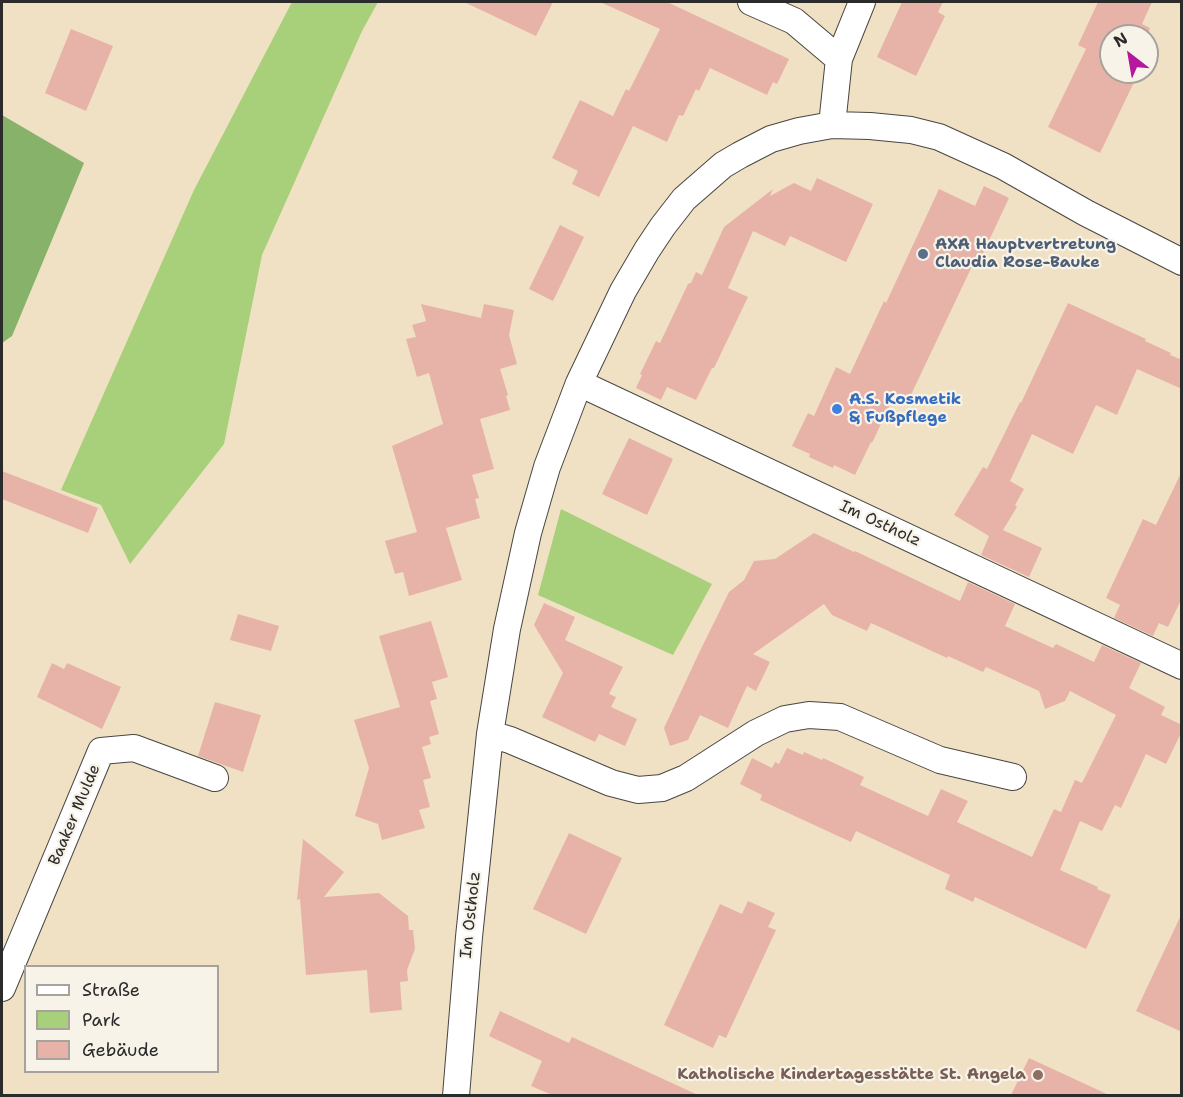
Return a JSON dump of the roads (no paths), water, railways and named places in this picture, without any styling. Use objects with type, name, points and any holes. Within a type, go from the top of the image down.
[{"type":"street","points":[[751,2],[794,21],[839,59]]},
{"type":"street","points":[[832,125],[839,59],[862,2]]},
{"type":"street","name":"Im Ostholz","points":[[456,1095],[469,937],[490,734],[507,629],[528,533],[547,468],[579,383],[623,291],[652,242],[684,200],[723,165],[781,136],[832,125],[911,130],[939,137],[1003,166],[1086,213],[1182,262]]},
{"type":"street","name":"Im Ostholz","points":[[579,383],[1182,666]]},
{"type":"street","points":[[490,734],[510,740],[611,783],[638,790],[662,788],[686,778],[756,733],[785,719],[809,715],[840,717],[940,760],[1013,777]]},
{"type":"street","name":"Baaker Mulde","points":[[2,987],[101,751],[134,748],[215,778]]},
{"type":"place","name":"AXA Hauptvertretung Claudia Rose-Bauke","points":[[923,254]]},
{"type":"place","name":"A.S. Kosmetik & Fußpflege","points":[[837,409]]},
{"type":"place","name":"Katholische Kindertagesstätte St. Angela","points":[[1038,1075]]}]
